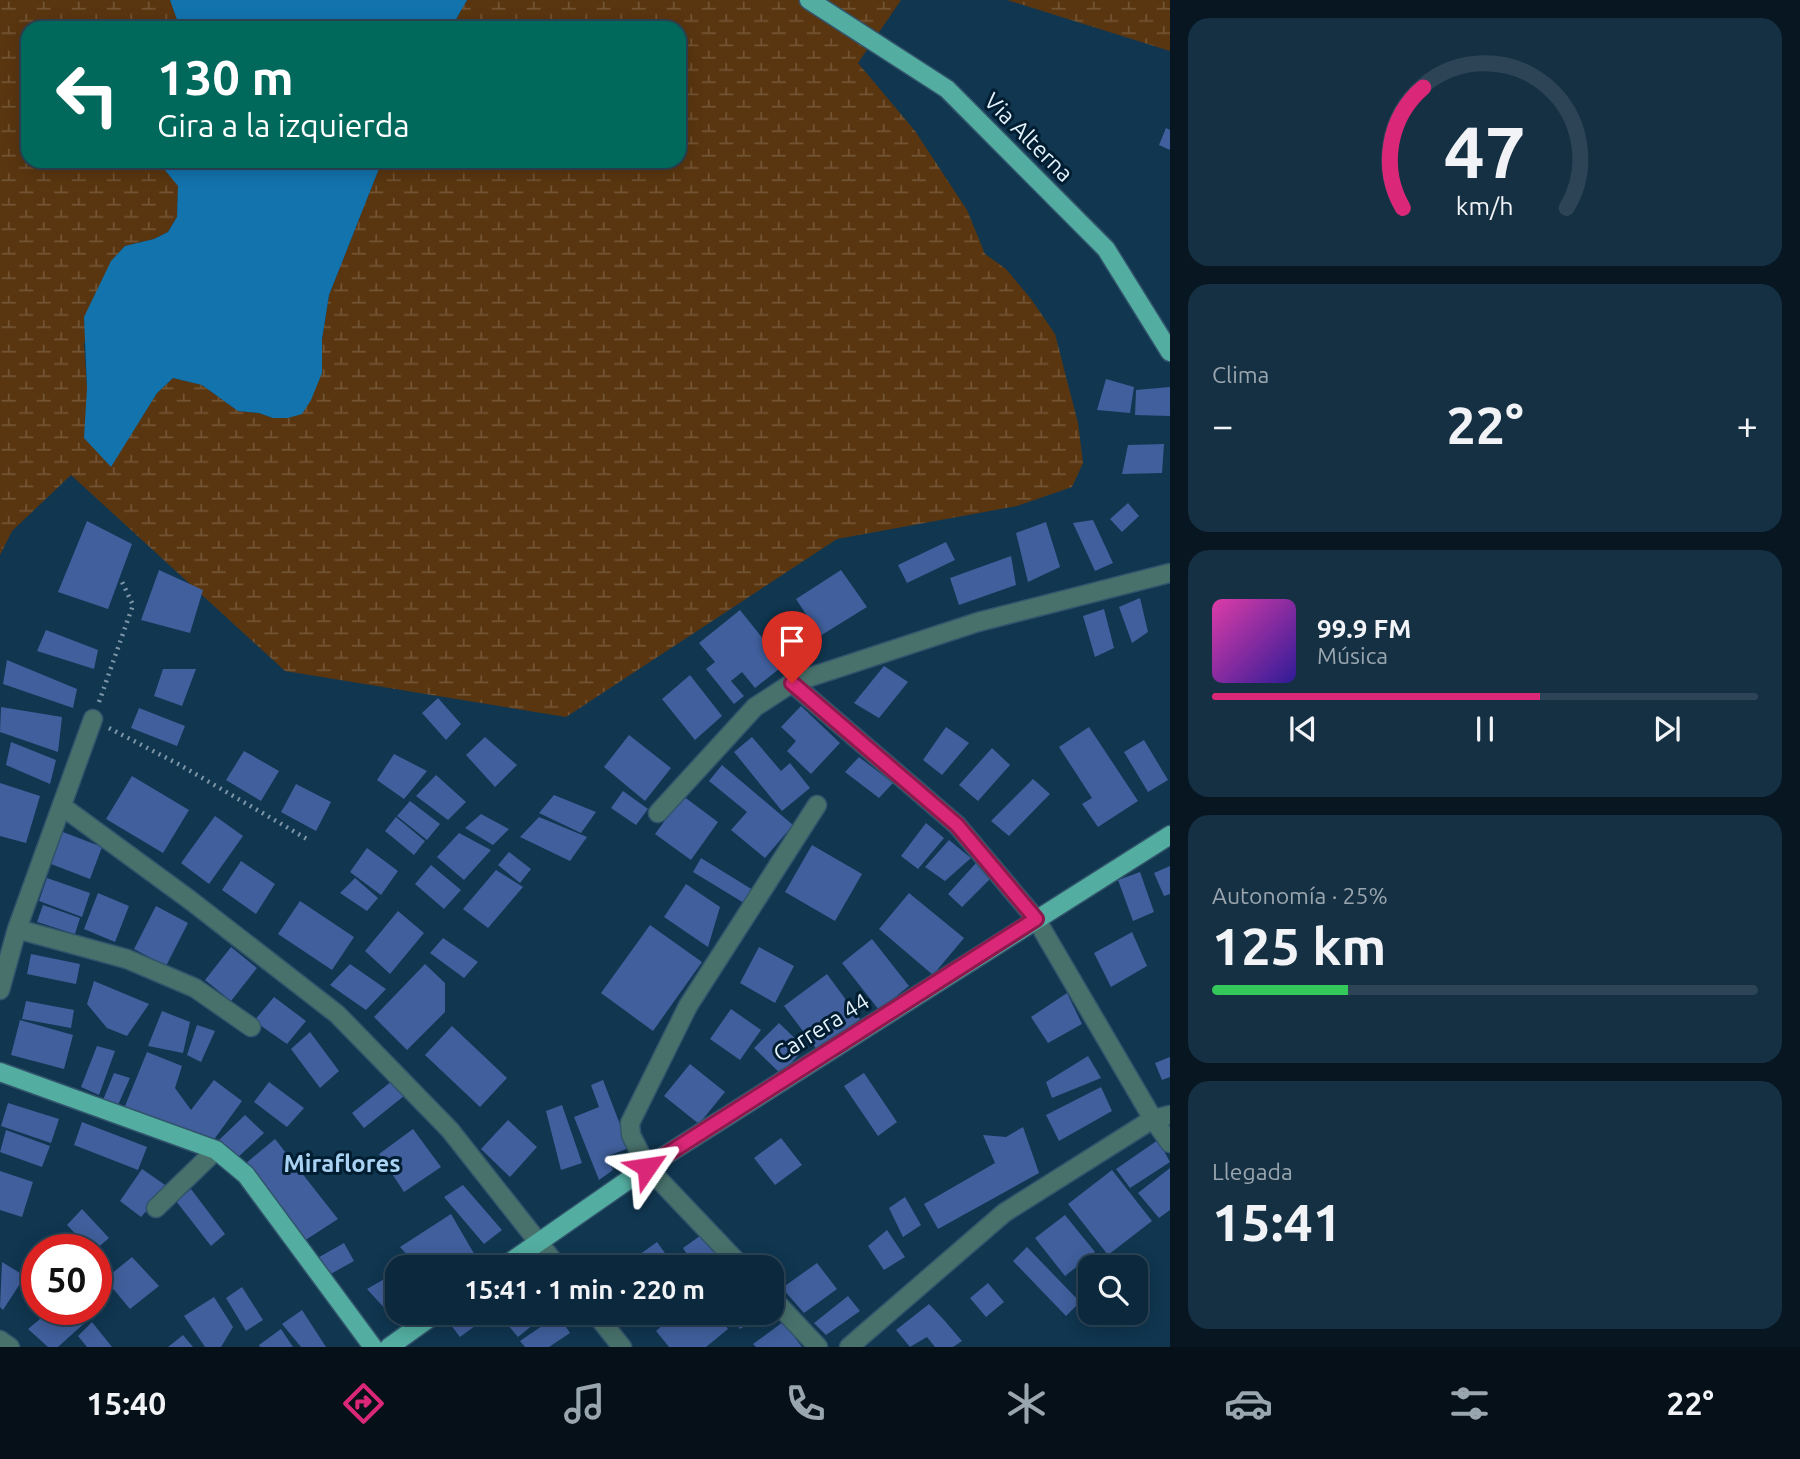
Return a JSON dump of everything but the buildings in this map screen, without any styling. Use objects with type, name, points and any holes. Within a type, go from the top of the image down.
[{"type":"main road","name":"Via Alterna","points":[[809,0],[947,89],[1106,249],[1170,352]]},
{"type":"main road","name":"Carrera 44","points":[[520,1255],[647,1167],[1170,835]]},
{"type":"main road","points":[[0,1072],[216,1150],[246,1175],[373,1347]]},
{"type":"main road","points":[[389,1347],[420,1325]]},
{"type":"street","points":[[658,813],[755,707],[792,683],[978,622],[1170,573]]},
{"type":"street","points":[[792,683],[957,825],[1036,919],[1161,1117],[1170,1143]]},
{"type":"street","points":[[0,990],[17,929],[93,719]]},
{"type":"street","points":[[731,1255],[647,1167],[631,1135],[631,1123],[688,1006],[817,805]]},
{"type":"street","points":[[63,807],[190,900],[337,1014],[450,1130],[548,1255]]},
{"type":"street","points":[[17,929],[138,964],[195,988],[251,1027]]},
{"type":"street","points":[[849,1347],[1004,1213],[1161,1117]]},
{"type":"street","points":[[156,1209],[216,1150]]},
{"type":"street","points":[[784,1311],[818,1347]]},
{"type":"street","points":[[604,1325],[621,1347]]},
{"type":"street","points":[[0,1340],[10,1347]]},
{"type":"path","points":[[122,582],[134,605],[93,719],[180,765],[307,839]]},
{"type":"green space","points":[[0,0],[170,0],[178,21],[21,21],[21,168],[164,168],[178,185],[177,217],[168,232],[154,239],[125,246],[111,262],[84,344],[87,388],[111,466],[157,393],[173,378],[202,385],[238,411],[259,413],[273,418],[322,373],[322,339],[329,295],[379,168],[686,168],[686,21],[455,21],[467,0],[901,0],[858,63],[915,131],[967,210],[985,254],[1006,269],[1055,334],[1078,423],[1083,463],[1072,487],[1017,506],[837,539],[566,717],[285,671],[71,475],[12,531],[0,555]]},
{"type":"green space","points":[[1007,0],[1170,0],[1170,51]]},
{"type":"water","points":[[170,0],[467,0],[455,21],[178,21]]},
{"type":"water","points":[[379,168],[329,295],[322,339],[322,373],[302,414],[273,418],[259,413],[238,411],[202,385],[173,378],[157,393],[111,467],[84,438],[87,388],[84,317],[111,261],[125,246],[154,239],[168,232],[177,217],[178,186],[164,169]]},
{"type":"district","name":"Miraflores","points":[[342,1163]]},
{"type":"route","points":[[647,1167],[1036,919],[957,825],[792,683]]}]
